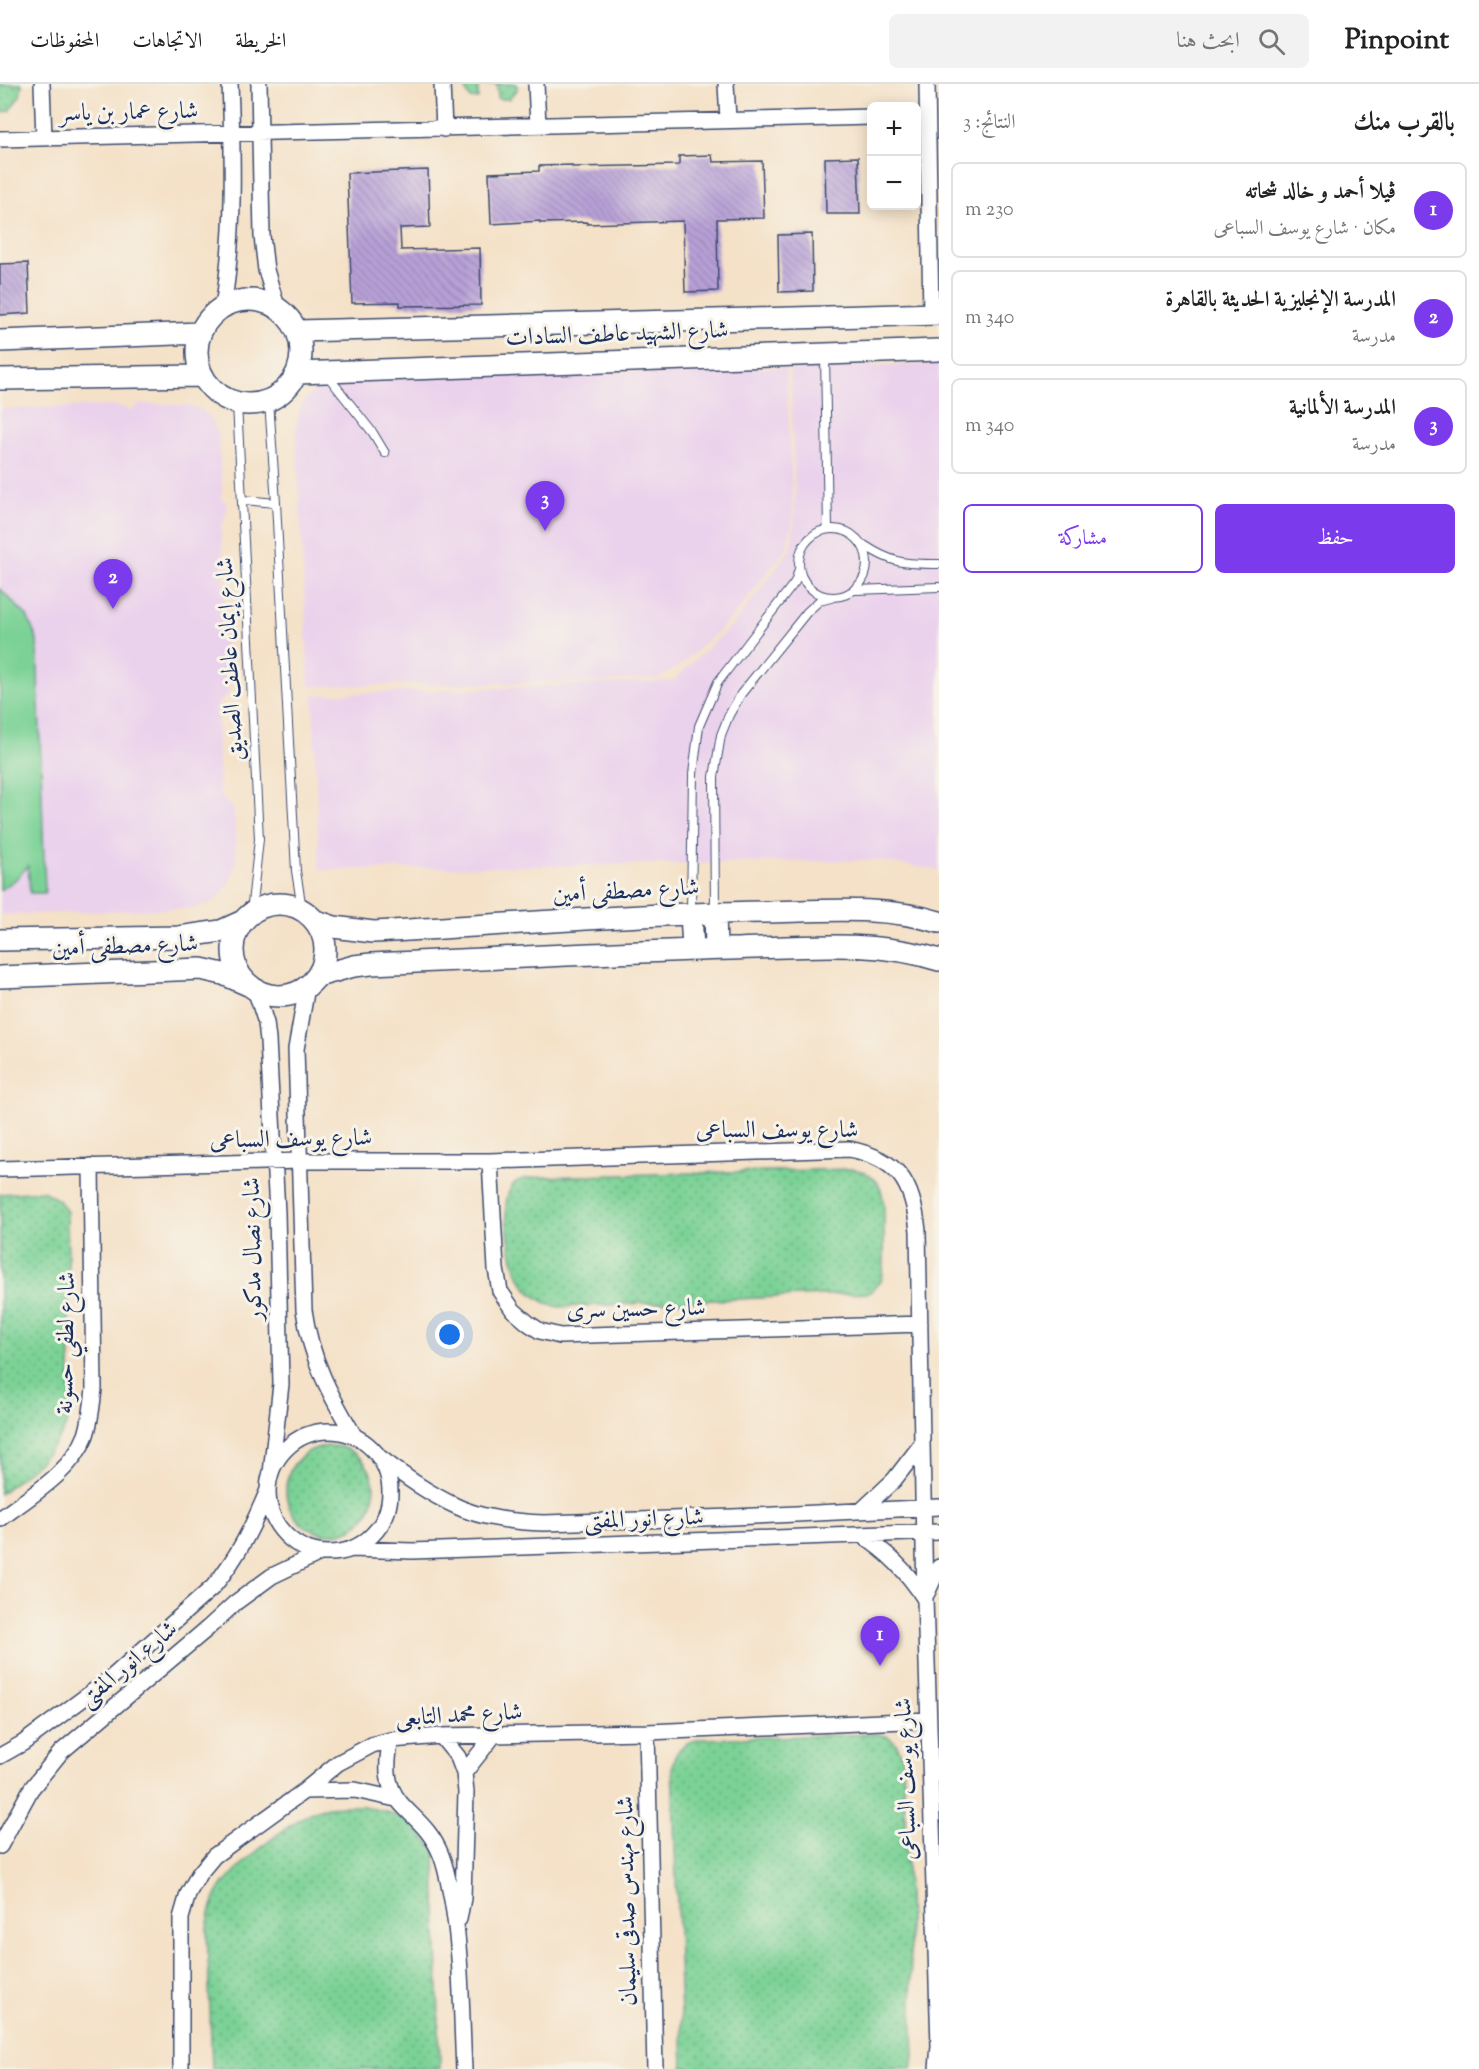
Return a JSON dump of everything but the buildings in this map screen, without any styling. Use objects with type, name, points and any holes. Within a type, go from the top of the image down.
[{"type":"street","points":[[42,84],[44,138]]},
{"type":"street","points":[[223,306],[231,238],[230,84]]},
{"type":"street","points":[[259,84],[262,236],[266,270],[277,307]]},
{"type":"street","points":[[442,84],[444,129]]},
{"type":"street","points":[[536,84],[538,125]]},
{"type":"street","points":[[726,84],[728,119]]},
{"type":"street","points":[[927,84],[935,314],[924,325],[924,339],[935,350]]},
{"type":"street","name":"شارع عمار بن ياسر","points":[[0,139],[867,117]]},
{"type":"street","points":[[250,299],[264,301],[277,307],[298,331],[302,345],[302,359],[291,385],[269,401],[253,405],[223,398],[202,376],[197,355],[200,333],[209,318],[223,306],[236,301],[250,299]]},
{"type":"street","name":"شارع الشهيد عاطف السادات","points":[[298,331],[935,314]]},
{"type":"street","points":[[896,315],[900,332],[897,351]]},
{"type":"street","points":[[0,341],[200,333]]},
{"type":"street","name":"شارع الشهيد عاطف السادات","points":[[297,373],[935,350]]},
{"type":"street","points":[[0,379],[202,376]]},
{"type":"street","points":[[313,981],[325,958],[324,939],[309,915],[285,904],[267,905],[247,917],[235,937],[233,954],[238,971],[252,987],[267,995],[281,996],[295,994],[313,981],[354,966],[371,964],[693,949],[880,947],[916,953],[939,960]]},
{"type":"street","name":"شارع مصطفى أمين","points":[[309,915],[334,927],[374,932],[715,912],[836,910],[884,912],[939,922]]},
{"type":"street","points":[[715,912],[716,949]]},
{"type":"street","points":[[691,913],[693,949]]},
{"type":"street","name":"شارع مصطفى أمين","points":[[0,940],[179,937],[221,931],[247,917]]},
{"type":"street","name":"شارع مصطفى أمين","points":[[0,977],[201,969],[223,974],[252,987]]},
{"type":"street","name":"شارع نصال مدكور","points":[[313,981],[296,1049],[304,1310],[315,1360],[326,1386],[356,1437]]},
{"type":"street","name":"شارع نصال مدكور","points":[[252,987],[266,1023],[275,1162],[280,1384],[272,1473]]},
{"type":"street","name":"شارع يوسف السباعى","points":[[0,1169],[300,1161],[490,1161],[849,1149],[871,1153],[890,1164],[906,1184],[915,1204],[918,1231],[923,1508],[931,1532],[925,1599],[938,2069]]},
{"type":"street","name":"شارع حسين سرى","points":[[490,1161],[496,1269],[500,1291],[513,1310],[540,1331],[560,1336],[920,1324]]},
{"type":"street","name":"شارع لطفي حسونة","points":[[0,1519],[52,1479],[72,1458],[85,1437],[92,1413],[94,1389],[90,1166]]},
{"type":"street","points":[[322,1431],[339,1432],[356,1437],[379,1457],[387,1474],[390,1492],[387,1510],[379,1527],[367,1540],[351,1549],[336,1553],[320,1552],[299,1545],[282,1531],[272,1512],[268,1490],[279,1457],[291,1445],[306,1436],[322,1431]]},
{"type":"street","points":[[862,1510],[894,1480],[921,1445]]},
{"type":"street","name":"شارع انور المفتى","points":[[379,1457],[408,1479],[459,1508],[514,1521],[544,1523],[721,1518],[939,1507]]},
{"type":"street","name":"شارع انور المفتى","points":[[0,1756],[36,1734],[111,1678],[213,1587],[247,1539],[268,1490]]},
{"type":"street","name":"شارع انور المفتى","points":[[351,1549],[412,1551],[931,1532]]},
{"type":"street","points":[[861,1535],[881,1547],[898,1562],[913,1579],[925,1599]]},
{"type":"street","name":"شارع انور المفتى","points":[[0,1845],[32,1789],[61,1752],[235,1603],[272,1576],[320,1552]]},
{"type":"street","points":[[925,1599],[939,1568]]},
{"type":"street","name":"شارع محمد التابعى","points":[[181,2069],[181,1926],[188,1894],[199,1874],[214,1856],[304,1791],[329,1770],[346,1758],[372,1745],[391,1740],[441,1736],[647,1732],[928,1720]]},
{"type":"street","name":"شارع مهندس صدقى سليمان","points":[[647,1732],[655,2069]]},
{"type":"street","points":[[464,1773],[494,1735]]},
{"type":"street","points":[[441,1736],[458,1757],[464,1773],[466,1792],[463,1887],[457,1927]]},
{"type":"street","points":[[391,1740],[387,1762],[389,1784],[396,1799],[430,1835],[441,1854],[448,1878],[457,1927],[464,2069]]},
{"type":"street","points":[[304,1791],[355,1790],[396,1799]]},
{"type":"lane","points":[[825,353],[828,529]]},
{"type":"lane","points":[[323,371],[366,423],[385,453]]},
{"type":"lane","points":[[269,401],[295,862],[309,915]]},
{"type":"lane","name":"شارع إيمان عاطف الصديق","points":[[237,403],[259,839],[247,917]]},
{"type":"lane","points":[[243,500],[276,503]]},
{"type":"lane","points":[[691,913],[693,774],[699,726],[718,682],[795,582],[800,569],[801,554],[808,540],[828,529],[847,532],[884,558],[895,562],[939,564]]},
{"type":"lane","points":[[715,912],[714,777],[721,735],[741,694],[807,612],[819,601],[848,595],[861,584],[868,568],[866,552],[862,544]]},
{"type":"lane","points":[[800,569],[807,585],[814,592],[831,598]]},
{"type":"lane","points":[[855,590],[939,587]]},
{"type":"shaded area","points":[[939,364],[939,870],[874,860],[319,870],[313,695],[673,681],[736,621],[791,548],[795,493],[790,368]]},
{"type":"shaded area","points":[[786,367],[793,516],[787,547],[733,617],[682,664],[660,678],[611,681],[309,686],[296,428],[299,412],[305,399],[323,385],[335,380]]},
{"type":"shaded area","points":[[140,404],[186,405],[202,410],[212,419],[218,435],[222,490],[220,497],[227,504],[226,516],[221,526],[229,693],[217,706],[219,794],[234,810],[236,863],[232,878],[222,893],[211,903],[193,908],[0,915],[0,409],[113,406],[131,411]]},
{"type":"green space","points":[[0,84],[22,84],[20,96],[9,111],[0,112]]},
{"type":"green space","points":[[466,84],[478,84],[478,99],[470,98],[466,91]]},
{"type":"green space","points":[[497,84],[517,84],[517,90],[509,99],[498,99]]},
{"type":"green space","points":[[0,589],[27,616],[37,640],[45,893],[30,893],[28,866],[14,881],[0,890]]},
{"type":"green space","points":[[851,1169],[871,1176],[881,1190],[883,1199],[883,1273],[881,1281],[869,1293],[559,1307],[534,1295],[525,1286],[514,1264],[506,1204],[510,1189],[521,1180],[539,1177]]},
{"type":"green space","points":[[43,1191],[59,1200],[67,1212],[71,1407],[65,1427],[51,1449],[0,1494],[0,1194]]},
{"type":"green space","points":[[330,1446],[355,1453],[367,1465],[374,1490],[367,1515],[355,1527],[330,1534],[305,1527],[293,1515],[286,1490],[293,1465],[305,1453]]},
{"type":"green space","points":[[877,1734],[895,1742],[903,1761],[914,2058],[912,2069],[683,2069],[672,1766],[676,1755],[689,1742],[700,1739]]},
{"type":"green space","points":[[363,1806],[390,1813],[415,1826],[435,1851],[440,2069],[212,2069],[207,1929],[216,1896],[230,1876],[276,1835],[301,1818],[324,1808]]},
{"type":"place","name":"المدرسة الألمانية","points":[[545,531]]},
{"type":"place","name":"المدرسة الإنجليزية الحديثة بالقاهرة","points":[[113,609]]},
{"type":"place","name":"ڤيلا أحمد و خالد شحاته","points":[[880,1666]]}]
